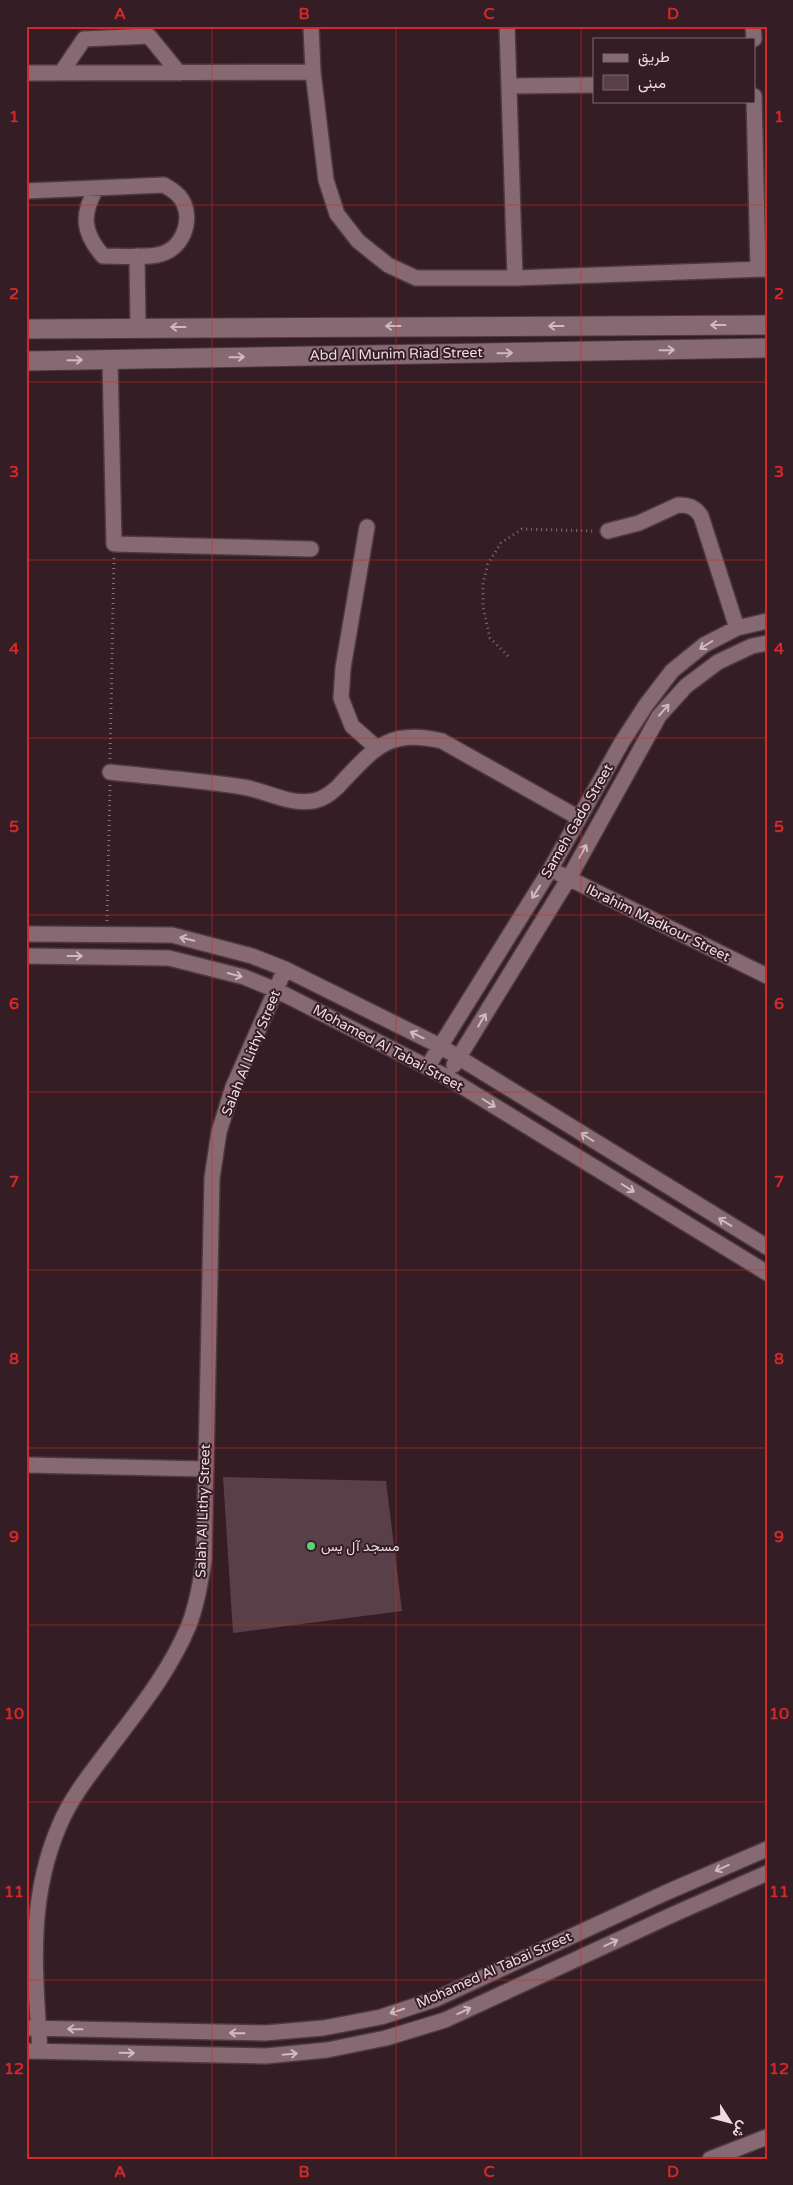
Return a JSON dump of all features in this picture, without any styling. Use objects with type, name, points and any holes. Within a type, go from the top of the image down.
[{"type":"street","points":[[311,26],[313,72],[326,180],[337,214],[358,241],[388,265],[416,278],[515,278],[762,269],[754,102]]},
{"type":"street","points":[[507,26],[515,278]]},
{"type":"street","points":[[61,73],[84,39],[149,36],[180,73]]},
{"type":"street","points":[[26,73],[313,72]]},
{"type":"street","points":[[509,86],[593,86]]},
{"type":"street","points":[[26,191],[164,185],[174,191],[182,200],[187,222],[184,234],[178,244],[169,251],[158,255],[103,256],[93,245],[87,231],[86,217],[89,202],[96,189]]},
{"type":"street","points":[[138,256],[138,327]]},
{"type":"street","name":"Abd Al Munim Riad Street","points":[[26,329],[767,324]]},
{"type":"street","name":"Abd Al Munim Riad Street","points":[[26,361],[767,348]]},
{"type":"street","points":[[110,359],[114,544],[311,549]]},
{"type":"street","points":[[608,531],[639,523],[678,505],[685,505],[697,510],[701,516],[738,628]]},
{"type":"street","points":[[367,527],[343,668],[341,698],[352,726],[377,748]]},
{"type":"street","name":"Sameh Gado Street","points":[[428,1066],[550,870],[622,742],[646,705],[672,672],[704,645],[738,628],[767,621]]},
{"type":"street","name":"Sameh Gado Street","points":[[447,1077],[569,878],[659,716],[686,686],[718,662],[752,646],[767,642]]},
{"type":"street","points":[[110,772],[244,788],[292,802],[315,801],[336,790],[377,748],[402,736],[423,736],[442,741],[579,818]]},
{"type":"street","name":"Ibrahim Madkour Street","points":[[550,870],[767,976]]},
{"type":"street","name":"Mohamed Al Tabai Street","points":[[26,934],[107,933],[172,936],[252,956],[285,970],[440,1046],[767,1247]]},
{"type":"street","name":"Mohamed Al Tabai Street","points":[[26,956],[169,958],[244,977],[276,990],[428,1066],[767,1273]]},
{"type":"street","name":"Salah Al Lithy Street","points":[[33,2051],[35,1930],[38,1893],[47,1857],[60,1823],[78,1790],[158,1683],[176,1654],[189,1624],[199,1592],[204,1559],[212,1178],[219,1132],[233,1087],[285,970]]},
{"type":"street","points":[[26,1465],[205,1469]]},
{"type":"street","name":"Mohamed Al Tabai Street","points":[[32,2029],[265,2033],[324,2028],[381,2017],[436,1999],[665,1893],[767,1849]]},
{"type":"street","name":"Mohamed Al Tabai Street","points":[[33,2051],[266,2056],[327,2050],[386,2038],[445,2020],[767,1873]]},
{"type":"street","points":[[710,2159],[767,2137]]},
{"type":"path","points":[[508,656],[490,638],[483,607],[482,583],[488,564],[501,543],[522,529],[608,531]]},
{"type":"path","points":[[107,933],[114,544]]},
{"type":"building","name":"مسجد آل يس","points":[[223,1477],[386,1481],[402,1611],[233,1633]]},
{"type":"place","name":"مسجد آل يس","points":[[311,1546]]}]
